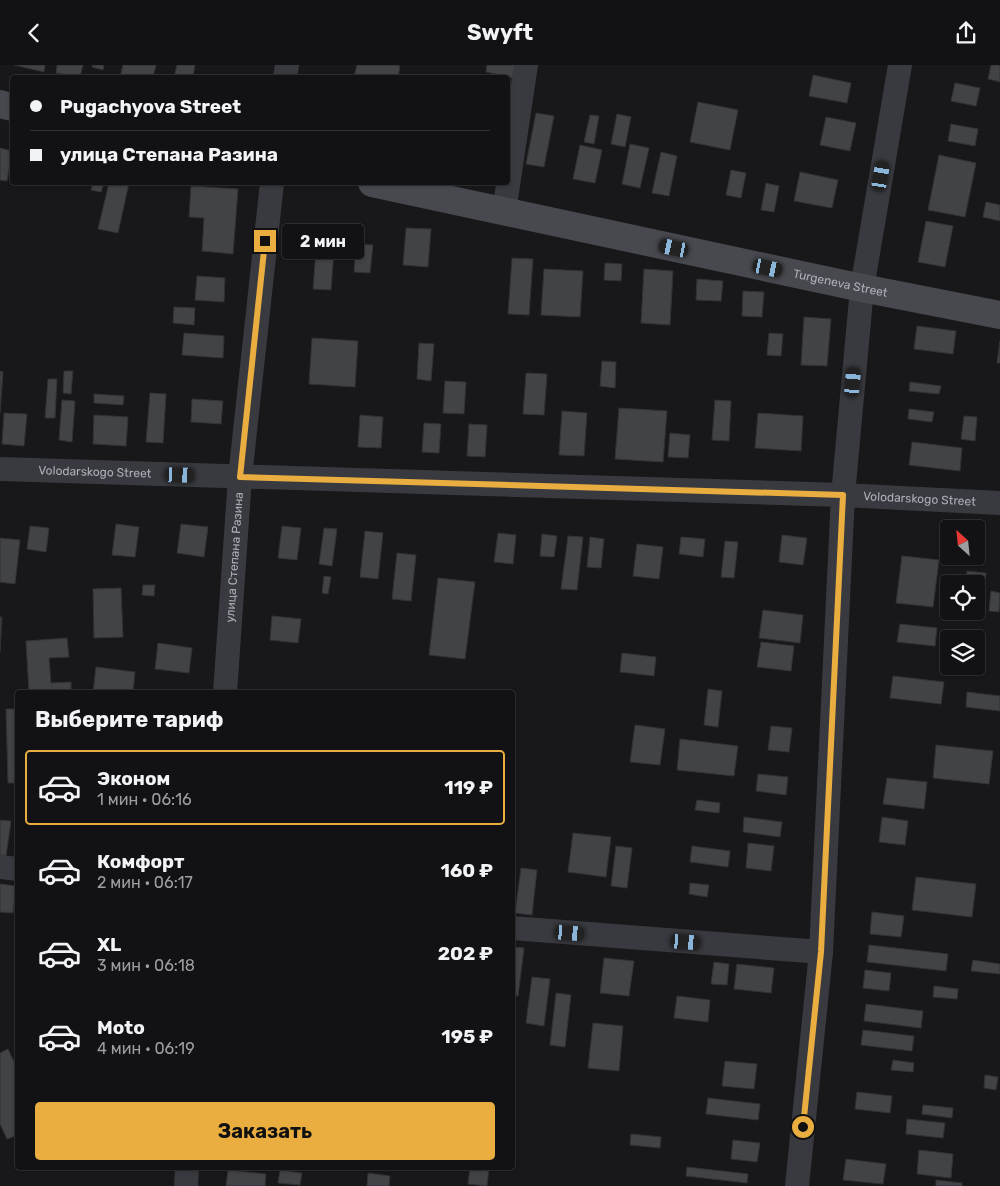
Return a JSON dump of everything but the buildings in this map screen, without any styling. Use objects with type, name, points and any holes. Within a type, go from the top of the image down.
[{"type":"main road","name":"Turgeneva Street","points":[[381,185],[862,288],[1000,315]]},
{"type":"street","points":[[510,171],[526,65]]},
{"type":"street","points":[[797,1186],[821,952],[843,495],[862,288],[900,65]]},
{"type":"street","name":"улица Степана Разина","points":[[225,690],[240,477],[272,185]]},
{"type":"street","points":[[504,211],[508,185]]},
{"type":"street","name":"Volodarskogo Street","points":[[0,469],[843,495],[1000,503]]},
{"type":"street","points":[[0,867],[15,869]]},
{"type":"street","points":[[515,928],[821,952]]},
{"type":"street","points":[[186,1186],[187,1170]]},
{"type":"route","points":[[265,241],[240,477],[843,495],[821,952],[803,1127]]}]
